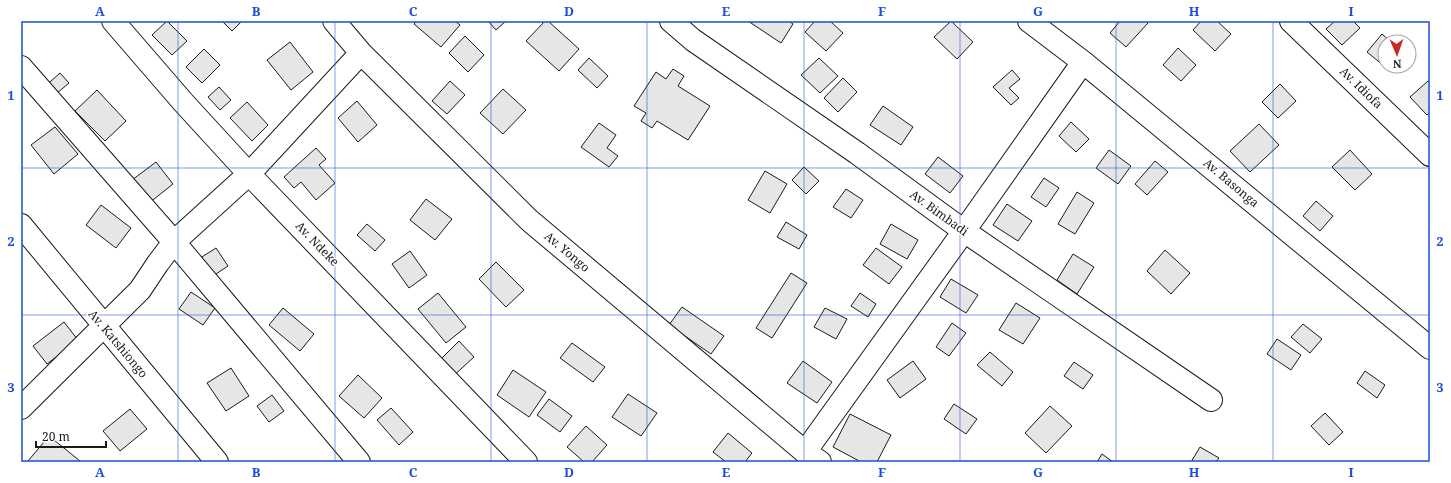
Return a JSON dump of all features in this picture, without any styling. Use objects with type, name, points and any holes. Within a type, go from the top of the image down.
[{"type":"street","name":"Av. Ndeke","points":[[113,21],[183,102],[249,174],[526,462]]},
{"type":"street","name":"Av. Yongo","points":[[334,21],[361,53],[529,220],[813,457]]},
{"type":"street","name":"Av. Bimbadi","points":[[671,21],[693,40],[857,153],[964,231],[1210,400]]},
{"type":"street","name":"Av. Basonga","points":[[1029,21],[1083,62],[1430,348]]},
{"type":"street","name":"Av. Idiofa","points":[[1291,21],[1430,155]]},
{"type":"street","points":[[21,408],[140,290],[174,242],[249,174],[361,53]]},
{"type":"street","points":[[813,457],[964,231],[1083,62]]},
{"type":"street","points":[[21,67],[174,242],[359,462]]},
{"type":"street","name":"Av. Katshiongo","points":[[21,226],[217,462]]},
{"type":"building","points":[[167,21],[187,41],[172,55],[152,35]]},
{"type":"building","points":[[222,21],[242,21],[232,31]]},
{"type":"building","points":[[417,21],[455,21],[460,25],[441,47],[414,24]]},
{"type":"building","points":[[488,21],[506,21],[496,30]]},
{"type":"building","points":[[545,21],[548,21],[579,49],[559,71],[526,41]]},
{"type":"building","points":[[748,21],[789,21],[793,24],[781,43]]},
{"type":"building","points":[[815,21],[830,21],[843,33],[826,51],[805,32]]},
{"type":"building","points":[[951,21],[973,42],[957,59],[934,37]]},
{"type":"building","points":[[1120,21],[1146,21],[1148,23],[1126,47],[1110,33]]},
{"type":"building","points":[[1201,21],[1217,21],[1231,34],[1215,51],[1193,30]]},
{"type":"building","points":[[1335,21],[1353,21],[1360,28],[1342,45],[1326,29]]},
{"type":"building","points":[[465,36],[484,55],[468,72],[449,53]]},
{"type":"building","points":[[1377,40],[1377,60],[1367,52]]},
{"type":"building","points":[[290,42],[313,72],[291,90],[267,60]]},
{"type":"building","points":[[1178,48],[1196,65],[1181,81],[1163,65]]},
{"type":"building","points":[[204,49],[220,65],[202,83],[186,67]]},
{"type":"building","points":[[589,58],[608,76],[597,88],[578,70]]},
{"type":"building","points":[[819,58],[838,76],[820,93],[801,75]]},
{"type":"building","points":[[673,69],[684,76],[678,86],[710,106],[688,140],[657,121],[652,128],[641,121],[646,113],[634,106],[656,72],[666,79]]},
{"type":"building","points":[[1012,70],[1020,79],[1009,88],[1019,98],[1011,105],[993,87]]},
{"type":"building","points":[[60,73],[69,83],[50,99],[42,89]]},
{"type":"building","points":[[843,78],[857,92],[838,112],[824,98]]},
{"type":"building","points":[[450,81],[465,95],[447,114],[432,101]]},
{"type":"building","points":[[1428,81],[1430,82],[1430,112],[1427,115],[1410,97]]},
{"type":"building","points":[[1280,84],[1296,101],[1278,118],[1262,102]]},
{"type":"building","points":[[219,87],[231,100],[220,110],[208,97]]},
{"type":"building","points":[[503,89],[526,110],[503,134],[480,113]]},
{"type":"building","points":[[97,90],[126,121],[105,141],[75,111]]},
{"type":"building","points":[[357,101],[377,125],[358,142],[338,118]]},
{"type":"building","points":[[247,102],[268,125],[252,141],[230,118]]},
{"type":"building","points":[[883,106],[913,127],[901,145],[870,125]]},
{"type":"building","points":[[1071,122],[1089,139],[1076,152],[1059,136]]},
{"type":"building","points":[[599,123],[616,135],[607,148],[618,156],[609,167],[581,147]]},
{"type":"building","points":[[1259,124],[1279,145],[1250,172],[1230,151]]},
{"type":"building","points":[[55,127],[78,154],[54,174],[31,145]]},
{"type":"building","points":[[316,148],[326,159],[319,165],[335,183],[316,200],[301,182],[294,188],[284,177]]},
{"type":"building","points":[[1109,150],[1131,166],[1118,184],[1096,168]]},
{"type":"building","points":[[1350,150],[1372,174],[1355,190],[1332,167]]},
{"type":"building","points":[[938,157],[963,176],[950,193],[925,174]]},
{"type":"building","points":[[1155,161],[1168,172],[1147,195],[1135,184]]},
{"type":"building","points":[[156,162],[173,184],[149,203],[132,180]]},
{"type":"building","points":[[804,167],[819,181],[806,194],[792,180]]},
{"type":"building","points":[[765,171],[787,184],[770,213],[748,200]]},
{"type":"building","points":[[1044,178],[1059,188],[1046,207],[1031,197]]},
{"type":"building","points":[[846,189],[863,200],[851,218],[833,207]]},
{"type":"building","points":[[1077,192],[1094,203],[1075,234],[1058,224]]},
{"type":"building","points":[[426,199],[452,219],[435,240],[410,220]]},
{"type":"building","points":[[1316,201],[1333,216],[1320,231],[1303,216]]},
{"type":"building","points":[[1007,204],[1032,221],[1018,241],[993,225]]},
{"type":"building","points":[[101,205],[131,228],[116,248],[86,225]]},
{"type":"building","points":[[786,222],[807,235],[799,249],[777,237]]},
{"type":"building","points":[[367,224],[385,240],[375,251],[357,235]]},
{"type":"building","points":[[891,224],[918,240],[907,259],[880,244]]},
{"type":"building","points":[[216,248],[228,266],[210,278],[197,260]]},
{"type":"building","points":[[876,248],[902,267],[889,284],[863,265]]},
{"type":"building","points":[[1165,250],[1190,273],[1171,294],[1147,271]]},
{"type":"building","points":[[410,251],[427,275],[409,288],[392,264]]},
{"type":"building","points":[[1073,254],[1094,267],[1077,294],[1057,280]]},
{"type":"building","points":[[496,262],[524,290],[506,307],[479,279]]},
{"type":"building","points":[[791,273],[807,283],[772,338],[756,328]]},
{"type":"building","points":[[951,279],[978,295],[966,313],[940,297]]},
{"type":"building","points":[[191,292],[215,308],[203,325],[179,309]]},
{"type":"building","points":[[438,293],[466,327],[446,343],[418,309]]},
{"type":"building","points":[[860,293],[876,304],[868,317],[851,306]]},
{"type":"building","points":[[1016,303],[1040,318],[1023,344],[999,330]]},
{"type":"building","points":[[682,307],[724,336],[711,354],[669,325]]},
{"type":"building","points":[[283,308],[314,334],[300,351],[269,325]]},
{"type":"building","points":[[825,308],[847,319],[836,339],[814,327]]},
{"type":"building","points":[[64,322],[78,340],[47,364],[33,346]]},
{"type":"building","points":[[952,323],[966,333],[949,356],[936,347]]},
{"type":"building","points":[[1303,324],[1322,339],[1310,353],[1291,337]]},
{"type":"building","points":[[1277,339],[1301,355],[1291,370],[1267,354]]},
{"type":"building","points":[[459,341],[474,357],[450,379],[436,364]]},
{"type":"building","points":[[572,343],[605,367],[593,382],[560,358]]},
{"type":"building","points":[[990,352],[1013,372],[1002,386],[977,365]]},
{"type":"building","points":[[803,361],[832,382],[817,403],[787,383]]},
{"type":"building","points":[[913,361],[926,379],[900,398],[887,380]]},
{"type":"building","points":[[1074,362],[1093,375],[1083,389],[1064,376]]},
{"type":"building","points":[[231,368],[249,396],[226,411],[207,383]]},
{"type":"building","points":[[513,370],[546,392],[529,417],[497,395]]},
{"type":"building","points":[[1365,371],[1385,385],[1377,398],[1357,383]]},
{"type":"building","points":[[358,375],[382,398],[364,418],[339,396]]},
{"type":"building","points":[[628,394],[657,413],[641,436],[612,417]]},
{"type":"building","points":[[272,395],[284,411],[269,422],[257,406]]},
{"type":"building","points":[[549,399],[572,416],[560,432],[537,415]]},
{"type":"building","points":[[954,404],[977,419],[966,434],[944,419]]},
{"type":"building","points":[[1050,406],[1072,426],[1046,453],[1025,433]]},
{"type":"building","points":[[391,408],[413,432],[399,445],[377,420]]},
{"type":"building","points":[[130,409],[147,429],[120,451],[103,431]]},
{"type":"building","points":[[1325,413],[1343,432],[1329,445],[1311,426]]},
{"type":"building","points":[[850,414],[891,435],[877,462],[861,462],[833,447]]},
{"type":"building","points":[[586,426],[607,445],[592,462],[584,462],[567,447]]},
{"type":"building","points":[[728,433],[752,453],[745,462],[726,462],[713,452]]},
{"type":"building","points":[[49,436],[80,461],[28,461]]},
{"type":"building","points":[[1200,447],[1219,458],[1216,462],[1191,462]]},
{"type":"building","points":[[1102,454],[1113,462],[1097,462]]}]
